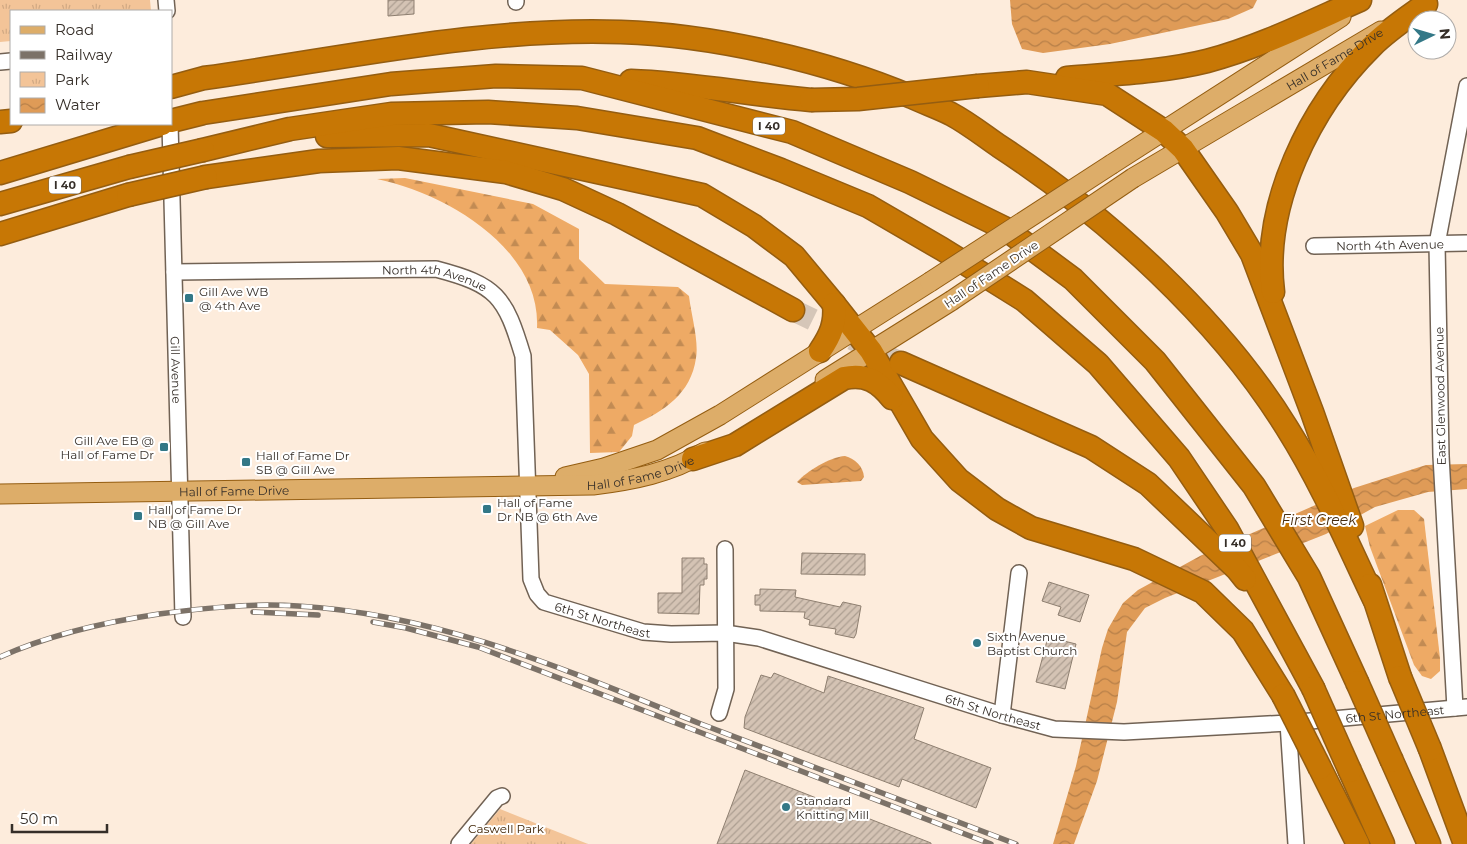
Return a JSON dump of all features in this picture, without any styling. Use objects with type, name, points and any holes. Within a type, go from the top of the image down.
[{"type":"highway","points":[[582,78],[661,82],[811,100],[858,99],[1132,72],[1206,61],[1254,46],[1360,0]]},
{"type":"highway","points":[[1276,321],[1271,277],[1273,239],[1286,181],[1307,132],[1336,86],[1372,45],[1429,2]]},
{"type":"highway","points":[[172,87],[204,78],[471,39],[619,32],[670,34],[776,54],[870,80],[951,114],[1051,180],[1118,236],[1196,312],[1246,370],[1287,427],[1326,498],[1374,599]]},
{"type":"highway","name":"I 40","points":[[172,122],[203,113],[391,84],[496,76],[582,78],[792,132],[910,182],[1004,228],[1073,279],[1156,361],[1254,486],[1309,577],[1429,844]]},
{"type":"highway","points":[[1027,82],[1107,94],[1164,131],[1183,149],[1227,212],[1252,254],[1340,488],[1400,677],[1430,749],[1465,844]]},
{"type":"highway","name":"I 40","points":[[0,204],[129,167],[290,129],[391,114],[488,112],[577,118],[698,138],[868,206],[1024,300],[1098,364],[1184,466],[1227,529],[1313,688],[1383,844]]},
{"type":"highway","name":"I 40","points":[[0,173],[158,125]]},
{"type":"highway","points":[[242,141],[339,135],[429,135],[702,195],[754,226],[794,256],[855,329],[871,351],[922,439],[959,480],[997,510],[1031,528],[1134,558],[1203,592],[1242,631],[1283,695],[1358,844]]},
{"type":"highway","points":[[0,234],[128,195],[206,177],[319,161],[398,158],[506,172],[563,190],[617,214],[793,310]]},
{"type":"highway","points":[[820,351],[830,337],[834,326],[834,304]]},
{"type":"highway","points":[[901,364],[1091,447],[1148,484],[1237,569],[1279,624]]},
{"type":"highway","points":[[693,459],[735,445],[835,382],[852,376],[878,382],[915,426]]},
{"type":"main road","name":"Hall of Fame Drive","points":[[528,486],[604,468],[657,450],[720,415],[1367,0]]},
{"type":"main road","name":"Hall of Fame Drive","points":[[0,494],[593,485],[641,479],[693,459],[951,301],[1133,178],[1429,2]]},
{"type":"street","name":"East Glenwood Avenue","points":[[1461,708],[1441,456],[1437,244],[1467,86]]},
{"type":"street","name":"Gill Avenue","points":[[170,125],[183,617]]},
{"type":"street","name":"North 4th Avenue","points":[[1314,246],[1467,243]]},
{"type":"street","name":"North 4th Avenue","points":[[174,272],[436,269],[471,278],[496,294],[512,321],[523,356],[531,579],[537,594]]},
{"type":"street","points":[[719,713],[726,689],[725,549]]},
{"type":"street","points":[[1002,715],[1019,573]]},
{"type":"street","name":"6th St Northeast","points":[[537,594],[544,602],[643,632],[671,634],[726,632],[759,638],[1002,715],[1054,729],[1124,732],[1288,722],[1461,708]]},
{"type":"street","points":[[1288,722],[1296,844]]},
{"type":"street","points":[[459,844],[497,798],[502,796]]},
{"type":"green space","points":[[0,0],[150,0],[151,10],[10,10],[10,41],[0,42]]},
{"type":"green space","points":[[405,178],[533,204],[579,229],[579,259],[605,284],[678,287],[689,296],[697,351],[693,371],[682,391],[656,414],[634,425],[632,436],[619,452],[590,453],[589,374],[578,355],[550,330],[537,328],[534,299],[523,273],[506,249],[484,229],[459,211],[404,186],[377,179]]},
{"type":"green space","points":[[1398,510],[1414,510],[1424,519],[1440,658],[1440,671],[1431,679],[1422,676],[1414,665],[1370,547],[1365,526]]},
{"type":"green space","name":"Caswell Park","points":[[500,809],[588,844],[471,844]]},
{"type":"water","points":[[1010,0],[1257,0],[1253,8],[1228,19],[1110,44],[1043,53],[1022,49],[1012,24]]},
{"type":"water","points":[[845,456],[860,466],[864,477],[861,481],[802,485],[797,482],[819,465]]},
{"type":"water","name":"First Creek","points":[[1467,464],[1467,489],[1428,492],[1375,507],[1326,534],[1165,598],[1145,608],[1127,632],[1117,702],[1097,781],[1074,844],[1053,844],[1076,766],[1102,648],[1108,629],[1123,603],[1138,590],[1200,556],[1354,488],[1426,465]]},
{"type":"building","points":[[388,0],[414,0],[414,14],[388,16]]},
{"type":"building","points":[[802,553],[865,554],[865,575],[801,574]]},
{"type":"building","points":[[682,558],[704,558],[704,564],[707,564],[707,579],[704,579],[704,585],[700,585],[699,614],[658,613],[658,593],[682,593]]},
{"type":"building","points":[[1049,582],[1089,595],[1080,622],[1058,615],[1061,607],[1042,601]]},
{"type":"building","points":[[760,589],[796,590],[795,597],[840,607],[843,602],[861,606],[856,634],[854,638],[835,634],[836,629],[809,625],[810,620],[804,618],[805,612],[760,611],[760,605],[755,605],[755,595],[760,595]]},
{"type":"building","points":[[1048,637],[1076,644],[1065,689],[1036,682]]},
{"type":"building","points":[[774,673],[824,693],[828,676],[924,708],[914,739],[991,768],[976,808],[902,779],[899,787],[744,728],[745,717],[761,675],[771,678]]},
{"type":"building","name":"Standard Knitting Mill","points":[[745,770],[931,843],[931,844],[717,844]]},
{"type":"tunnel","points":[[793,310],[901,363]]},
{"type":"railway","points":[[0,657],[58,635],[98,625],[159,614],[211,608],[263,605],[298,606],[351,611],[403,620],[504,648],[554,666],[1016,844]]},
{"type":"railway","points":[[253,612],[318,615]]},
{"type":"railway","points":[[373,622],[406,628],[478,647],[991,844]]},
{"type":"place","name":"Gill Ave WB @ 4th Ave","points":[[189,298]]},
{"type":"place","name":"Gill Ave EB @ Hall of Fame Dr","points":[[164,447]]},
{"type":"place","name":"Hall of Fame Dr SB @ Gill Ave","points":[[246,462]]},
{"type":"place","name":"Hall of Fame Dr NB @ 6th Ave","points":[[487,509]]},
{"type":"place","name":"Hall of Fame Dr NB @ Gill Ave","points":[[138,516]]},
{"type":"place","name":"Sixth Avenue Baptist Church","points":[[977,643]]},
{"type":"place","name":"Standard Knitting Mill","points":[[786,807]]}]
